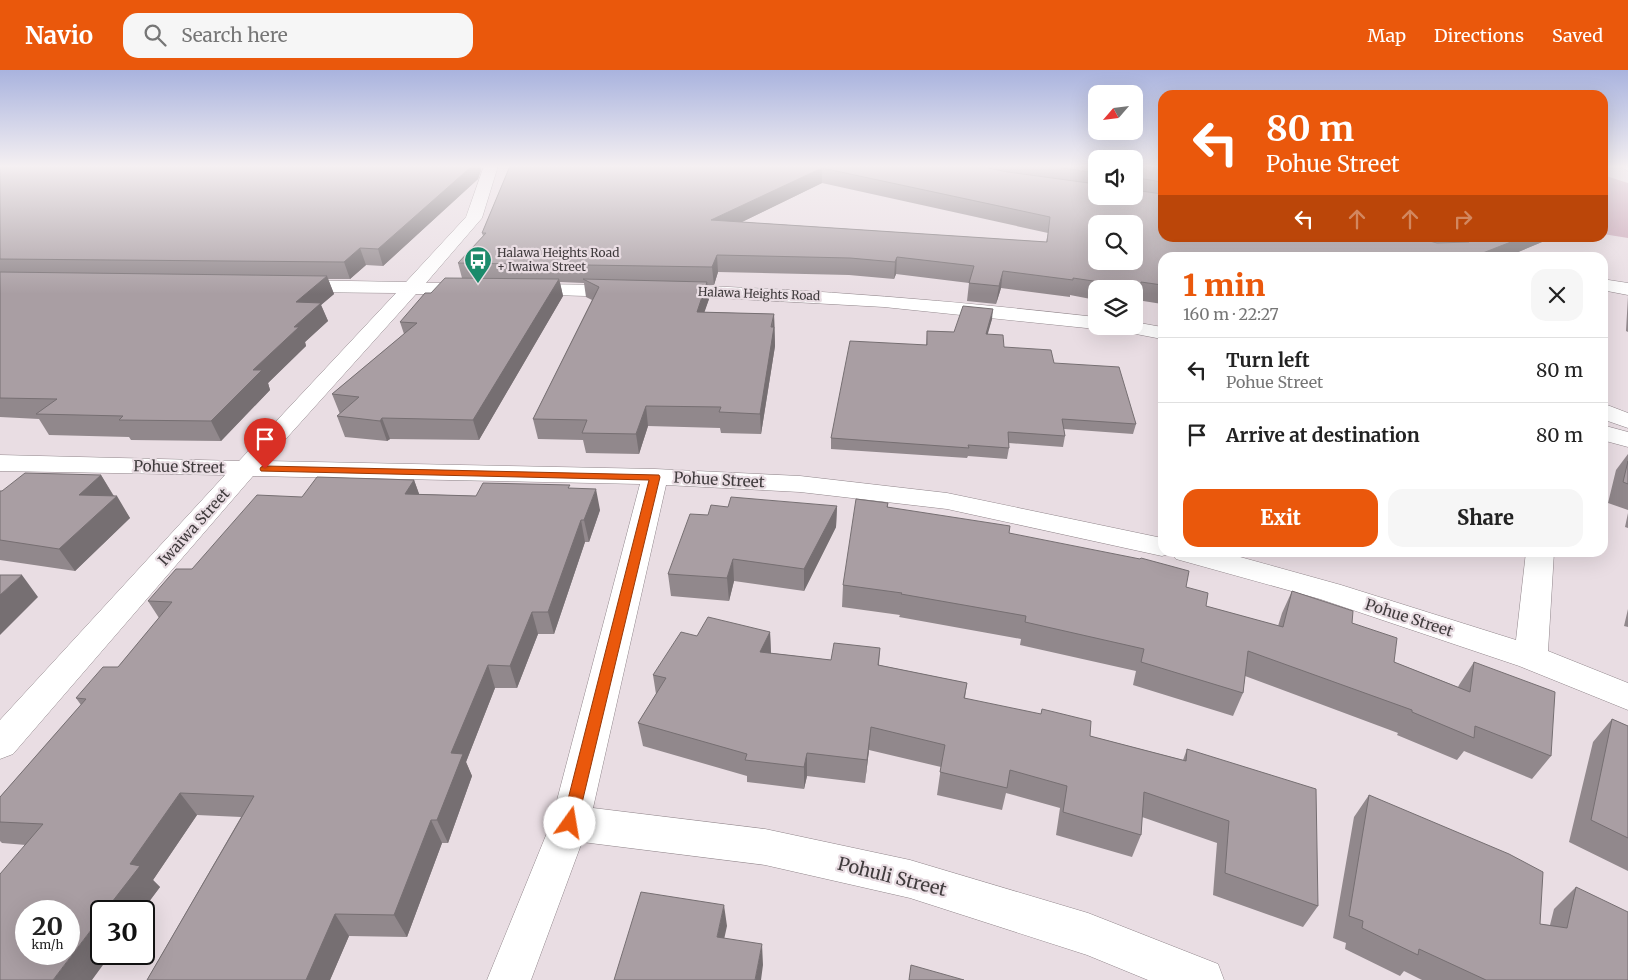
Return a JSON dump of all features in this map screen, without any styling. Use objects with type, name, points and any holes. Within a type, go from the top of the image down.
[{"type":"street","name":"Iwaiwa Street","points":[[0,744],[246,468],[412,288],[474,218],[477,208]]},
{"type":"street","points":[[1608,285],[1628,289]]},
{"type":"street","points":[[276,286],[490,289]]},
{"type":"street","points":[[509,289],[636,291]]},
{"type":"street","name":"Halawa Heights Road","points":[[655,291],[832,297],[972,308],[1088,322]]},
{"type":"street","points":[[1143,330],[1158,332]]},
{"type":"street","points":[[1608,412],[1628,420]]},
{"type":"street","points":[[1608,428],[1628,433]]},
{"type":"street","points":[[1608,434],[1628,440]]},
{"type":"street","name":"Pohue Street","points":[[0,463],[655,477],[800,484],[947,501],[1066,524],[1158,546]]},
{"type":"street","points":[[509,980],[570,823],[655,477]]},
{"type":"street","name":"Pohue Street","points":[[1204,557],[1330,592],[1530,657],[1628,696]]},
{"type":"street","points":[[1530,657],[1540,557]]},
{"type":"street","name":"Pohuli Street","points":[[570,823],[765,847],[910,879],[1088,934],[1202,980]]},
{"type":"shaded area","points":[[1608,208],[1628,208],[1628,238],[1608,235]]},
{"type":"building","points":[[0,208],[424,208],[378,249],[360,248],[344,262],[0,259]]},
{"type":"building","points":[[492,208],[736,208],[711,220],[1047,242],[1050,217],[1010,208],[1158,208],[1158,242],[1511,242],[1485,252],[1158,252],[1158,284],[1143,282],[1143,280],[1088,280],[1073,278],[1073,280],[1003,271],[999,286],[969,283],[974,266],[897,257],[895,262],[850,258],[717,255],[712,267],[458,263],[486,233],[482,233]]},
{"type":"building","points":[[0,272],[327,276],[296,302],[321,303],[294,327],[299,327],[253,370],[262,370],[211,421],[119,420],[123,416],[36,414],[57,399],[0,398]]},
{"type":"building","points":[[445,278],[559,279],[473,420],[382,418],[380,421],[337,416],[359,397],[332,394],[417,323],[400,322],[425,293],[431,293]]},
{"type":"building","points":[[583,279],[707,282],[697,312],[774,314],[771,327],[774,327],[760,414],[719,412],[721,407],[646,406],[636,434],[582,433],[587,420],[533,419],[599,287]]},
{"type":"building","points":[[963,306],[993,309],[986,334],[1003,335],[1004,347],[1051,350],[1054,363],[1119,367],[1136,424],[1062,419],[1065,436],[1008,432],[1009,448],[968,445],[969,448],[831,438],[850,341],[927,345],[927,331],[954,332]]},
{"type":"building","points":[[1628,461],[1628,484],[1623,482]]},
{"type":"building","points":[[25,473],[101,475],[79,495],[117,496],[59,549],[0,540],[0,491]]},
{"type":"building","points":[[317,477],[414,480],[405,494],[476,496],[483,483],[570,485],[568,488],[596,489],[584,520],[581,520],[548,612],[532,612],[510,666],[488,665],[451,753],[463,754],[437,820],[431,820],[394,915],[335,914],[306,980],[147,980],[254,796],[180,793],[130,864],[140,866],[114,900],[90,900],[90,931],[80,945],[80,900],[15,900],[15,965],[64,965],[53,980],[0,980],[0,874],[43,824],[0,822],[0,797],[86,699],[76,698],[103,667],[118,667],[172,602],[148,601],[176,569],[192,569],[257,495],[302,497]]},
{"type":"building","points":[[731,497],[837,506],[804,569],[733,559],[727,578],[668,574],[690,514],[708,515],[711,505],[728,507]]},
{"type":"building","points":[[856,499],[888,503],[887,507],[1010,526],[1009,533],[1141,558],[1189,571],[1186,587],[1208,593],[1206,606],[1283,627],[1292,591],[1353,611],[1352,623],[1397,638],[1394,662],[1470,692],[1474,662],[1555,692],[1551,756],[1475,726],[1474,738],[1412,712],[1412,710],[1248,651],[1243,693],[1141,662],[1144,649],[1025,622],[1026,616],[902,593],[843,585]]},
{"type":"building","points":[[0,575],[22,575],[0,595]]},
{"type":"building","points":[[708,617],[770,632],[760,652],[831,660],[834,643],[880,648],[878,665],[967,683],[964,698],[1041,714],[1042,709],[1091,721],[1090,736],[1186,761],[1187,749],[1316,789],[1318,906],[1225,873],[1229,821],[1144,792],[1141,835],[1063,812],[1067,786],[1010,770],[1007,788],[940,772],[945,745],[871,727],[867,760],[807,753],[804,767],[745,760],[747,754],[638,723],[666,678],[653,675],[681,632],[697,636]]},
{"type":"building","points":[[1612,719],[1628,726],[1628,838],[1591,820]]},
{"type":"building","points":[[1369,795],[1509,854],[1543,872],[1540,924],[1567,928],[1576,887],[1628,912],[1628,980],[1486,980],[1419,949],[1418,955],[1362,928],[1363,921],[1349,916]]},
{"type":"building","points":[[641,892],[724,905],[717,937],[762,944],[755,980],[614,980]]},
{"type":"building","points":[[911,965],[964,980],[909,980]]},
{"type":"place","name":"Halawa Heights Road + Iwaiwa Street","points":[[478,284]]},
{"type":"route","points":[[265,469],[655,477],[570,823]]}]
